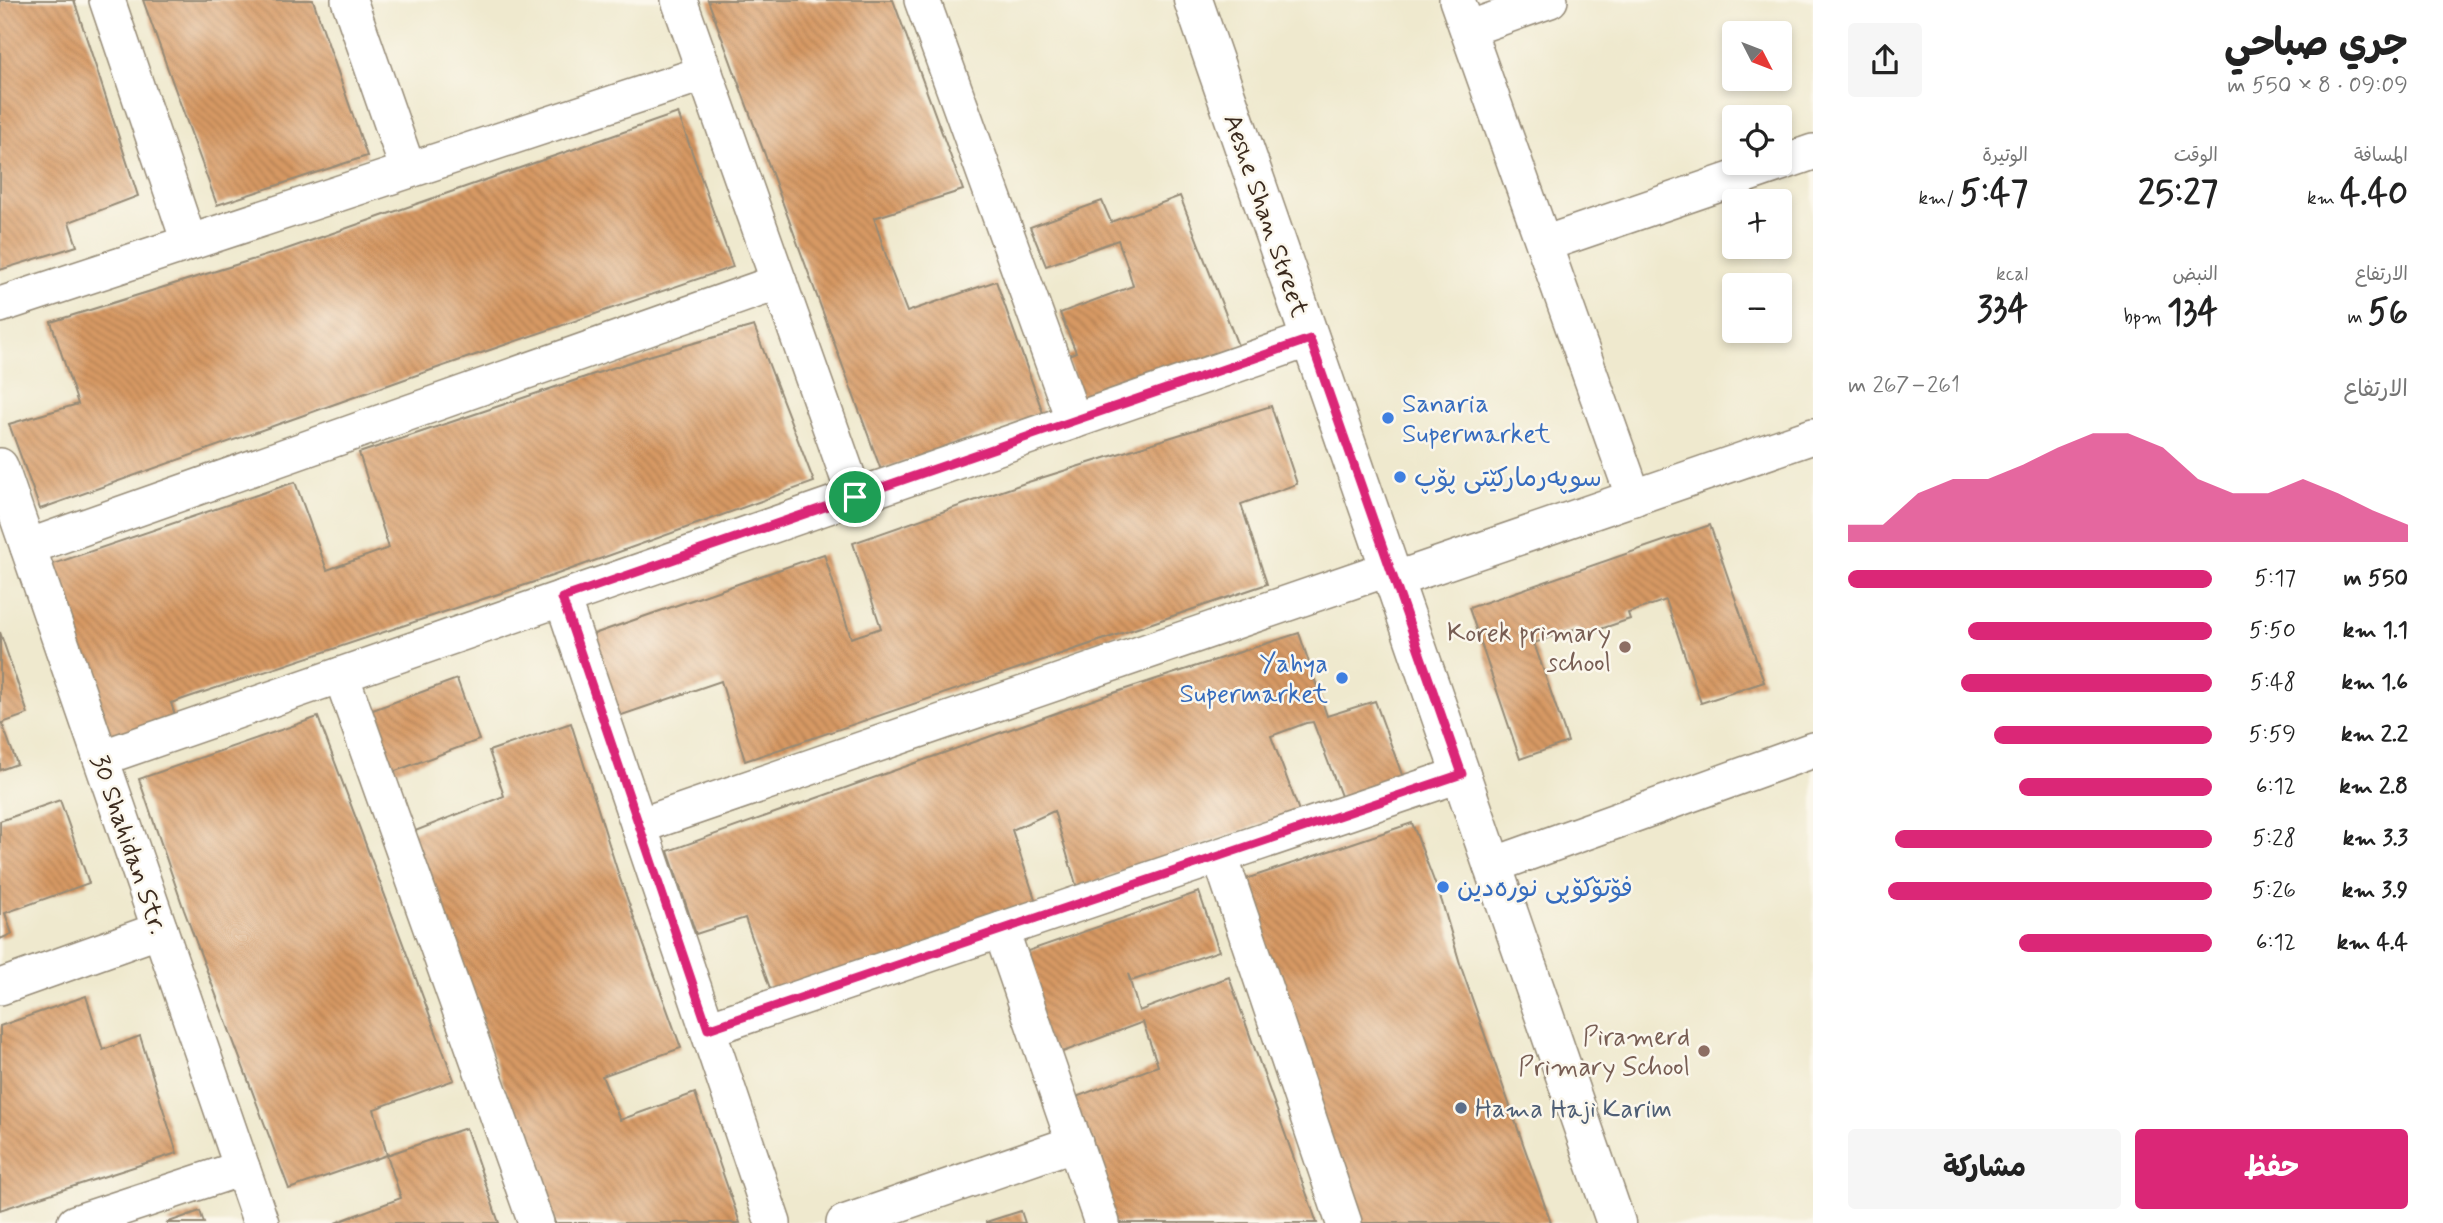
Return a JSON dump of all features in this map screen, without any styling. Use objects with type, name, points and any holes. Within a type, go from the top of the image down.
[{"type":"street","points":[[107,0],[189,242]]},
{"type":"street","points":[[349,0],[408,170]]},
{"type":"street","points":[[679,0],[855,497]]},
{"type":"street","points":[[922,0],[1074,421]]},
{"type":"street","name":"Aeshe Shan Street","points":[[1193,0],[1616,1223]]},
{"type":"street","points":[[1549,0],[1462,14],[1634,498]]},
{"type":"street","points":[[0,305],[705,73]]},
{"type":"street","points":[[1544,244],[1813,152]]},
{"type":"street","points":[[28,547],[779,282]]},
{"type":"street","points":[[101,758],[1310,339]]},
{"type":"street","points":[[639,826],[1392,574],[1634,498],[1813,436]]},
{"type":"street","name":"30 Shahidan Str.","points":[[0,466],[261,1223]]},
{"type":"street","points":[[562,598],[774,1223]]},
{"type":"street","points":[[341,674],[536,1223]]},
{"type":"street","points":[[1491,866],[1813,750]]},
{"type":"street","points":[[708,1029],[1462,774]]},
{"type":"street","points":[[1220,856],[1343,1223]]},
{"type":"street","points":[[0,987],[160,930]]},
{"type":"street","points":[[1001,930],[1102,1223]]},
{"type":"street","points":[[844,1223],[1074,1143]]},
{"type":"street","points":[[75,1223],[242,1168]]},
{"type":"building","points":[[0,0],[74,0],[138,196],[69,222],[77,246],[0,270]]},
{"type":"building","points":[[143,0],[313,0],[367,156],[217,205]]},
{"type":"building","points":[[708,0],[893,0],[963,190],[874,218],[890,268],[907,312],[996,281],[1043,413],[881,470]]},
{"type":"building","points":[[678,113],[733,267],[405,379],[40,509],[9,424],[78,404],[51,322],[287,249]]},
{"type":"building","points":[[1180,196],[1240,351],[1084,408],[1066,356],[1076,352],[1060,313],[1133,286],[1127,265],[1118,240],[1046,266],[1030,227],[1102,201],[1111,222]]},
{"type":"building","points":[[754,326],[814,482],[552,576],[171,703],[177,721],[112,744],[50,565],[295,482],[327,570],[389,548],[359,453],[645,357]]},
{"type":"building","points":[[1271,406],[1297,484],[1241,504],[1267,584],[745,761],[721,681],[616,717],[591,635],[824,554],[851,638],[881,628],[853,543],[1025,483]]},
{"type":"building","points":[[1710,525],[1764,682],[1701,703],[1666,600],[1628,613],[1630,619],[1580,636],[1577,628],[1534,643],[1568,742],[1520,759],[1469,608]]},
{"type":"building","points":[[0,632],[28,714],[2,723],[17,764],[0,770]]},
{"type":"building","points":[[1299,633],[1327,716],[1375,701],[1405,783],[1344,804],[1313,722],[1306,723],[1271,736],[1299,811],[1077,888],[1054,811],[1012,830],[1038,908],[776,1005],[745,918],[696,934],[668,851],[1101,697]]},
{"type":"building","points":[[457,679],[479,740],[382,776],[359,715]]},
{"type":"building","points":[[318,717],[454,1080],[374,1109],[387,1155],[289,1189],[184,910],[139,779]]},
{"type":"building","points":[[571,723],[619,876],[681,1048],[602,1076],[620,1120],[695,1093],[740,1223],[555,1223],[410,833],[504,796],[489,751]]},
{"type":"building","points":[[60,800],[89,883],[5,913],[12,934],[0,939],[0,821]]},
{"type":"building","points":[[1412,823],[1442,902],[1461,967],[1551,1223],[1351,1223],[1237,882]]},
{"type":"building","points":[[1199,892],[1219,951],[1131,981],[1128,974],[1139,1011],[1229,977],[1317,1223],[1113,1223],[1068,1100],[1158,1066],[1143,1022],[1052,1056],[1016,955]]},
{"type":"building","points":[[86,996],[103,1050],[140,1036],[177,1153],[0,1210],[0,1026]]},
{"type":"building","points":[[466,1128],[499,1223],[335,1223],[401,1198],[387,1155]]},
{"type":"building","points":[[200,1211],[204,1223],[166,1223]]},
{"type":"building","points":[[1021,1211],[1025,1223],[986,1223],[986,1222]]},
{"type":"place","name":"Sanaria Supermarket","points":[[1388,418]]},
{"type":"place","name":"سوپەرمارکێتی پۆپ","points":[[1400,477]]},
{"type":"place","name":"Korek primary school","points":[[1625,647]]},
{"type":"place","name":"Yahya Supermarket","points":[[1342,678]]},
{"type":"place","name":"فۆتۆکۆپی نورەدین","points":[[1443,887]]},
{"type":"place","name":"Piramerd Primary School","points":[[1704,1051]]},
{"type":"place","name":"Hama Haji Karim","points":[[1461,1108]]},
{"type":"route","points":[[1310,339],[1462,774],[708,1029],[562,598],[855,497],[1310,339]]}]
